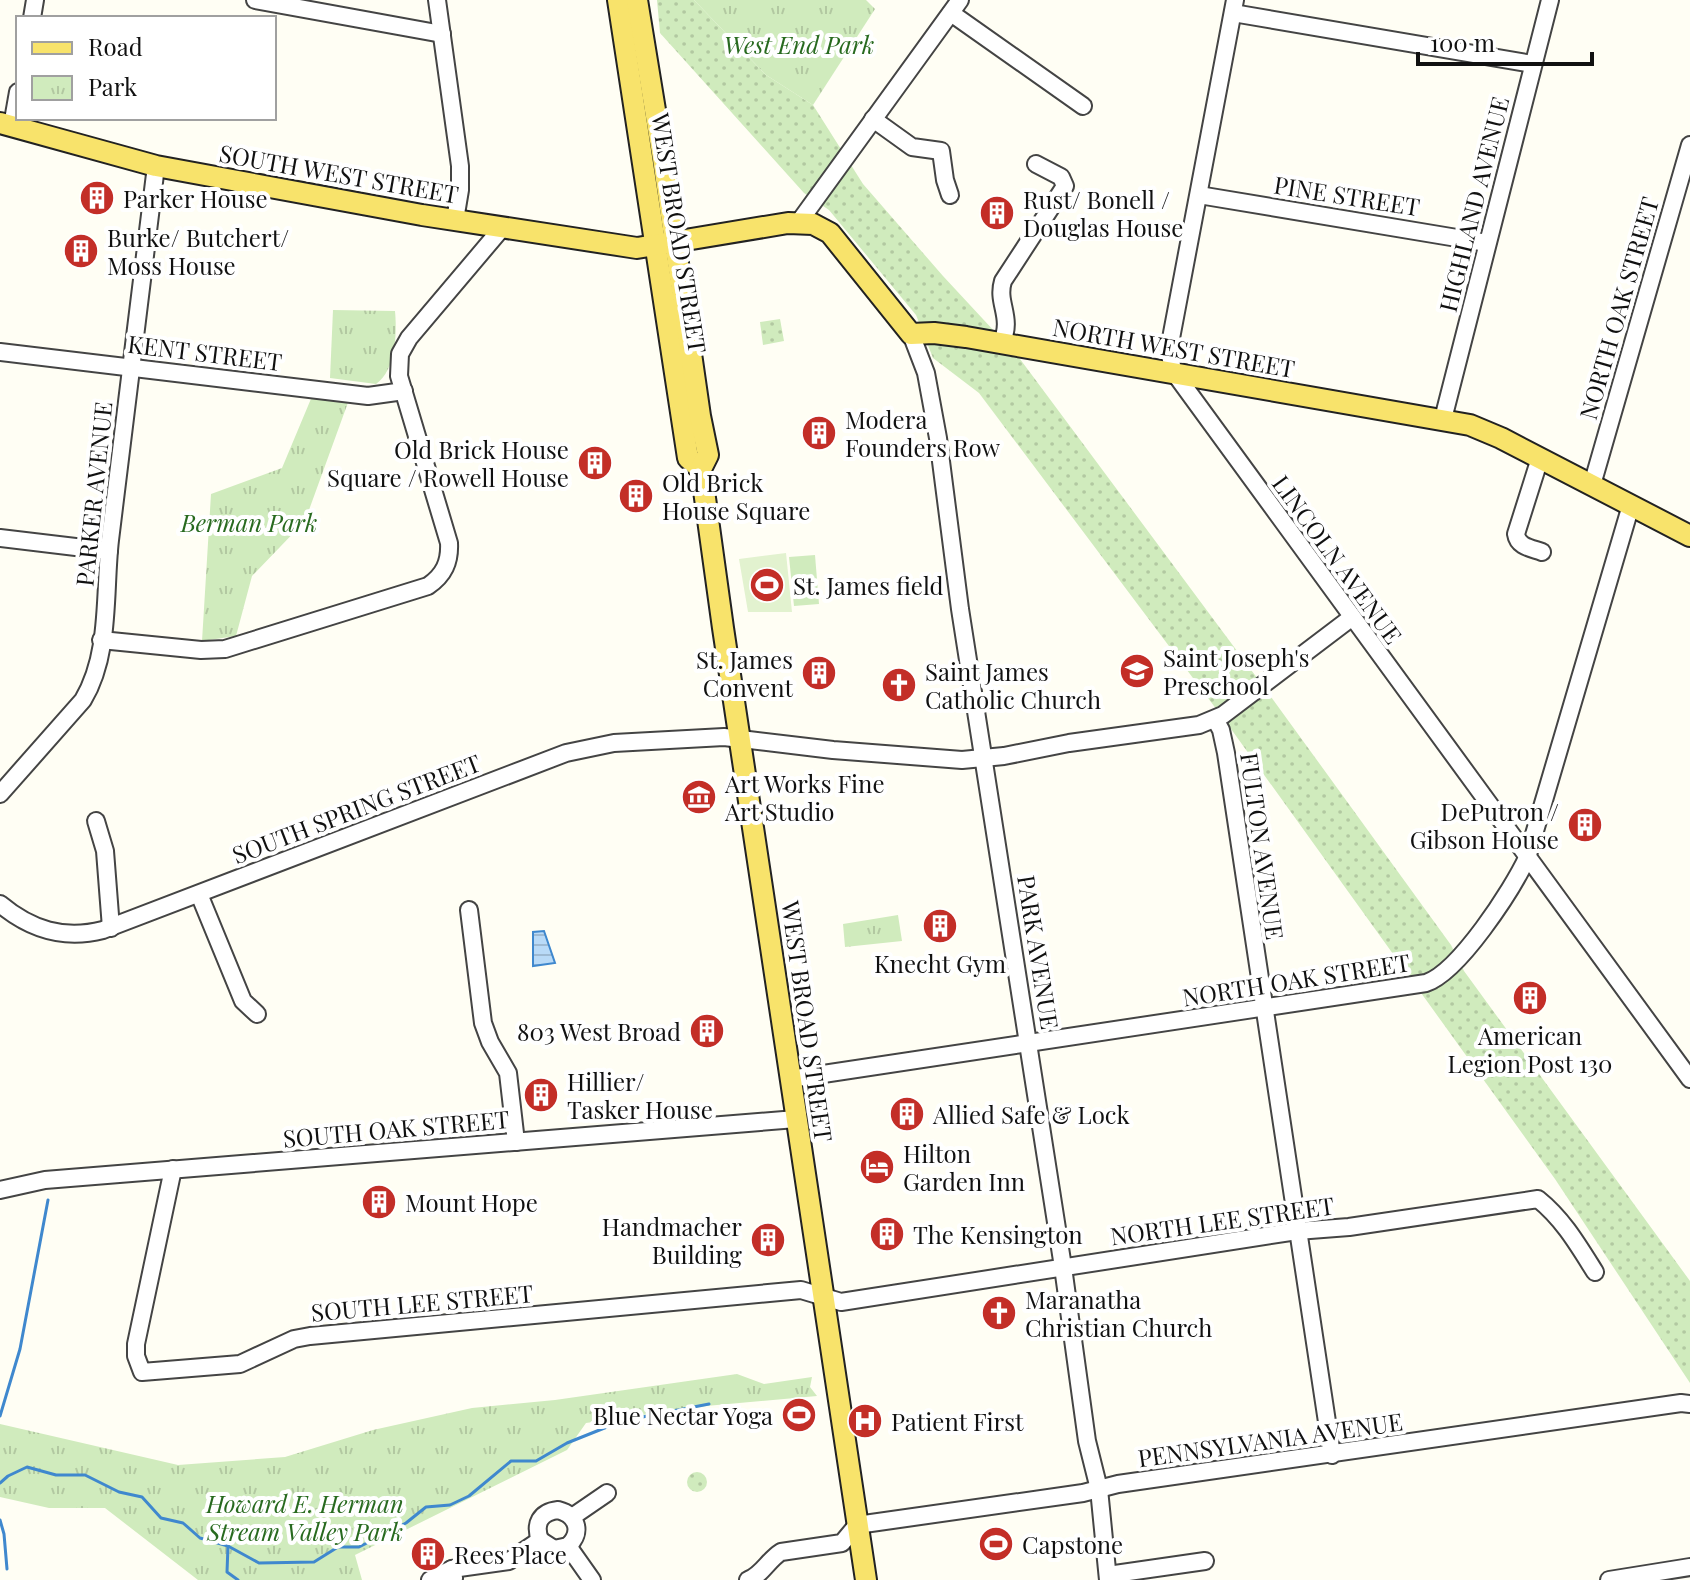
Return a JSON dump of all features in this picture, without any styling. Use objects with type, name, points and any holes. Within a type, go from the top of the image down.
[{"type":"main road","name":"WEST BROAD STREET","points":[[618,0],[708,455],[701,469],[866,1580]]},
{"type":"main road","name":"WEST BROAD STREET","points":[[637,0],[661,145],[665,244]]},
{"type":"main road","name":"SOUTH WEST STREET","points":[[6,124],[156,166],[502,228],[637,248],[665,244]]},
{"type":"main road","points":[[665,244],[799,222],[813,224],[830,233],[911,334]]},
{"type":"main road","name":"NORTH WEST STREET","points":[[911,334],[934,333],[1173,371],[1443,419],[1485,430],[1690,536]]},
{"type":"street","points":[[255,0],[442,34]]},
{"type":"street","points":[[437,0],[460,166],[455,220]]},
{"type":"street","name":"HIGHLAND AVENUE","points":[[1443,419],[1550,0]]},
{"type":"street","points":[[799,222],[955,6],[1083,106]]},
{"type":"street","points":[[1173,371],[1169,349],[1234,6],[1532,64]]},
{"type":"street","points":[[6,124],[16,97]]},
{"type":"street","points":[[873,119],[912,147],[941,151],[950,195]]},
{"type":"street","name":"NORTH OAK STREET","points":[[1592,485],[1690,145]]},
{"type":"street","points":[[1001,344],[1008,327],[1001,293],[1003,281],[1065,186],[1061,177],[1036,164]]},
{"type":"street","name":"PARKER AVENUE","points":[[0,794],[83,700],[97,670],[156,166]]},
{"type":"street","name":"PINE STREET","points":[[1199,195],[1487,243]]},
{"type":"street","points":[[101,640],[217,650],[235,647],[428,586],[437,580],[448,562],[449,543],[398,365],[405,344],[502,228]]},
{"type":"street","name":"PARK AVENUE","points":[[911,334],[926,373],[938,438],[960,609],[1029,1044],[1087,1441],[1099,1489],[1108,1578]]},
{"type":"street","name":"KENT STREET","points":[[0,352],[368,396],[404,391]]},
{"type":"street","name":"LINCOLN AVENUE","points":[[1173,371],[1527,858],[1687,1068]]},
{"type":"street","points":[[1540,458],[1516,534],[1523,546],[1542,552]]},
{"type":"street","name":"NORTH OAK STREET","points":[[790,1079],[1264,1009],[1436,979],[1453,965],[1484,925],[1514,883],[1527,858],[1631,505]]},
{"type":"street","points":[[0,538],[109,551]]},
{"type":"street","points":[[1215,719],[1351,618]]},
{"type":"street","name":"SOUTH SPRING STREET","points":[[0,904],[24,922],[50,932],[76,934],[111,928],[566,753],[614,743],[724,737],[962,760],[1199,725],[1215,719]]},
{"type":"street","name":"FULTON AVENUE","points":[[1215,719],[1226,753],[1332,1455]]},
{"type":"street","points":[[96,821],[105,851],[111,928]]},
{"type":"street","points":[[199,894],[243,1001],[257,1014]]},
{"type":"street","points":[[469,910],[483,1023],[508,1073],[516,1142]]},
{"type":"street","name":"SOUTH OAK STREET","points":[[0,1190],[52,1180],[173,1169],[796,1119]]},
{"type":"street","name":"SOUTH LEE STREET","points":[[173,1169],[136,1344],[136,1356],[142,1372],[229,1366],[254,1359],[294,1339],[310,1336],[801,1290],[822,1296]]},
{"type":"street","name":"NORTH LEE STREET","points":[[822,1296],[841,1302],[1297,1231],[1349,1227],[1538,1199],[1551,1209],[1573,1236],[1595,1272]]},
{"type":"street","name":"PENNSYLVANIA AVENUE","points":[[857,1525],[1690,1404]]},
{"type":"street","points":[[572,1517],[607,1493]]},
{"type":"street","points":[[558,1510],[572,1517],[577,1531],[568,1546],[554,1549],[540,1540],[537,1525],[545,1513],[558,1510]]},
{"type":"street","points":[[748,1580],[760,1572],[773,1556],[781,1552],[842,1543],[857,1525]]},
{"type":"street","points":[[430,1580],[509,1561],[540,1540]]},
{"type":"street","points":[[568,1546],[592,1580]]},
{"type":"street","points":[[1108,1578],[1205,1561]]},
{"type":"street","points":[[1609,1580],[1690,1567]]},
{"type":"green space","points":[[657,0],[694,0],[766,75],[813,105],[863,184],[1020,359],[1269,694],[1451,945],[1464,971],[1690,1281],[1690,1383],[1555,1179],[1226,722],[979,393],[933,358],[916,315],[829,210],[804,193],[660,33]]},
{"type":"green space","name":"West End Park","points":[[694,0],[866,0],[875,9],[813,105],[766,75]]},
{"type":"green space","points":[[333,310],[395,311],[391,361],[383,378],[376,384],[330,378]]},
{"type":"green space","points":[[780,319],[784,341],[763,345],[760,322]]},
{"type":"green space","name":"Berman Park","points":[[313,394],[350,397],[305,521],[252,576],[236,636],[202,641],[211,494],[282,468]]},
{"type":"green space","name":"St. James field","points":[[786,553],[792,612],[748,612],[739,559]]},
{"type":"green space","points":[[815,555],[819,604],[794,606],[789,557]]},
{"type":"green space","points":[[898,915],[902,941],[845,947],[843,924]]},
{"type":"green space","name":"Howard E. Herman Stream Valley Park","points":[[737,1374],[764,1384],[812,1377],[810,1387],[817,1396],[706,1406],[586,1423],[567,1450],[355,1555],[362,1580],[198,1580],[105,1508],[49,1508],[0,1497],[0,1424],[178,1465],[285,1457],[373,1430],[472,1408],[555,1400]]},
{"type":"green space","points":[[693,1472],[701,1472],[707,1482],[701,1492],[693,1492],[687,1486],[687,1478]]},
{"type":"water","points":[[544,931],[555,963],[533,966],[533,932]]},
{"type":"waterway","points":[[0,1416],[20,1349],[48,1200]]},
{"type":"waterway","points":[[0,1483],[27,1467],[56,1475],[85,1475],[119,1492],[142,1497],[161,1518],[183,1523],[200,1538],[228,1546],[259,1563],[314,1562],[338,1547],[359,1547],[406,1523],[426,1507],[450,1505],[469,1496],[511,1461],[536,1461],[567,1443],[622,1421],[709,1404]]},
{"type":"waterway","points":[[0,1520],[7,1569]]},
{"type":"waterway","points":[[228,1546],[227,1572],[238,1580]]},
{"type":"place","name":"Parker House","points":[[97,198]]},
{"type":"place","name":"Rust/ Bonell / Douglas House","points":[[997,213]]},
{"type":"place","name":"Burke/ Butchert/ Moss House","points":[[81,251]]},
{"type":"place","name":"Modera Founders Row","points":[[819,433]]},
{"type":"place","name":"Old Brick House Square / Rowell House","points":[[595,463]]},
{"type":"place","name":"Old Brick House Square","points":[[636,496]]},
{"type":"place","name":"St. James field","points":[[767,585]]},
{"type":"place","name":"Saint Joseph's Preschool","points":[[1137,671]]},
{"type":"place","name":"St. James Convent","points":[[819,673]]},
{"type":"place","name":"Saint James Catholic Church","points":[[899,685]]},
{"type":"place","name":"Art Works Fine Art Studio","points":[[699,797]]},
{"type":"place","name":"DePutron / Gibson House","points":[[1585,825]]},
{"type":"place","name":"Knecht Gym","points":[[940,926]]},
{"type":"place","name":"American Legion Post 130","points":[[1530,998]]},
{"type":"place","name":"803 West Broad","points":[[707,1031]]},
{"type":"place","name":"Hillier/ Tasker House","points":[[541,1095]]},
{"type":"place","name":"Allied Safe & Lock","points":[[907,1114]]},
{"type":"place","name":"Hilton Garden Inn","points":[[877,1167]]},
{"type":"place","name":"Mount Hope","points":[[379,1202]]},
{"type":"place","name":"The Kensington","points":[[887,1234]]},
{"type":"place","name":"Handmacher Building","points":[[768,1240]]},
{"type":"place","name":"Maranatha Christian Church","points":[[999,1313]]},
{"type":"place","name":"Blue Nectar Yoga","points":[[799,1415]]},
{"type":"place","name":"Patient First","points":[[865,1421]]},
{"type":"place","name":"Capstone","points":[[996,1544]]},
{"type":"place","name":"Rees Place","points":[[428,1554]]}]
